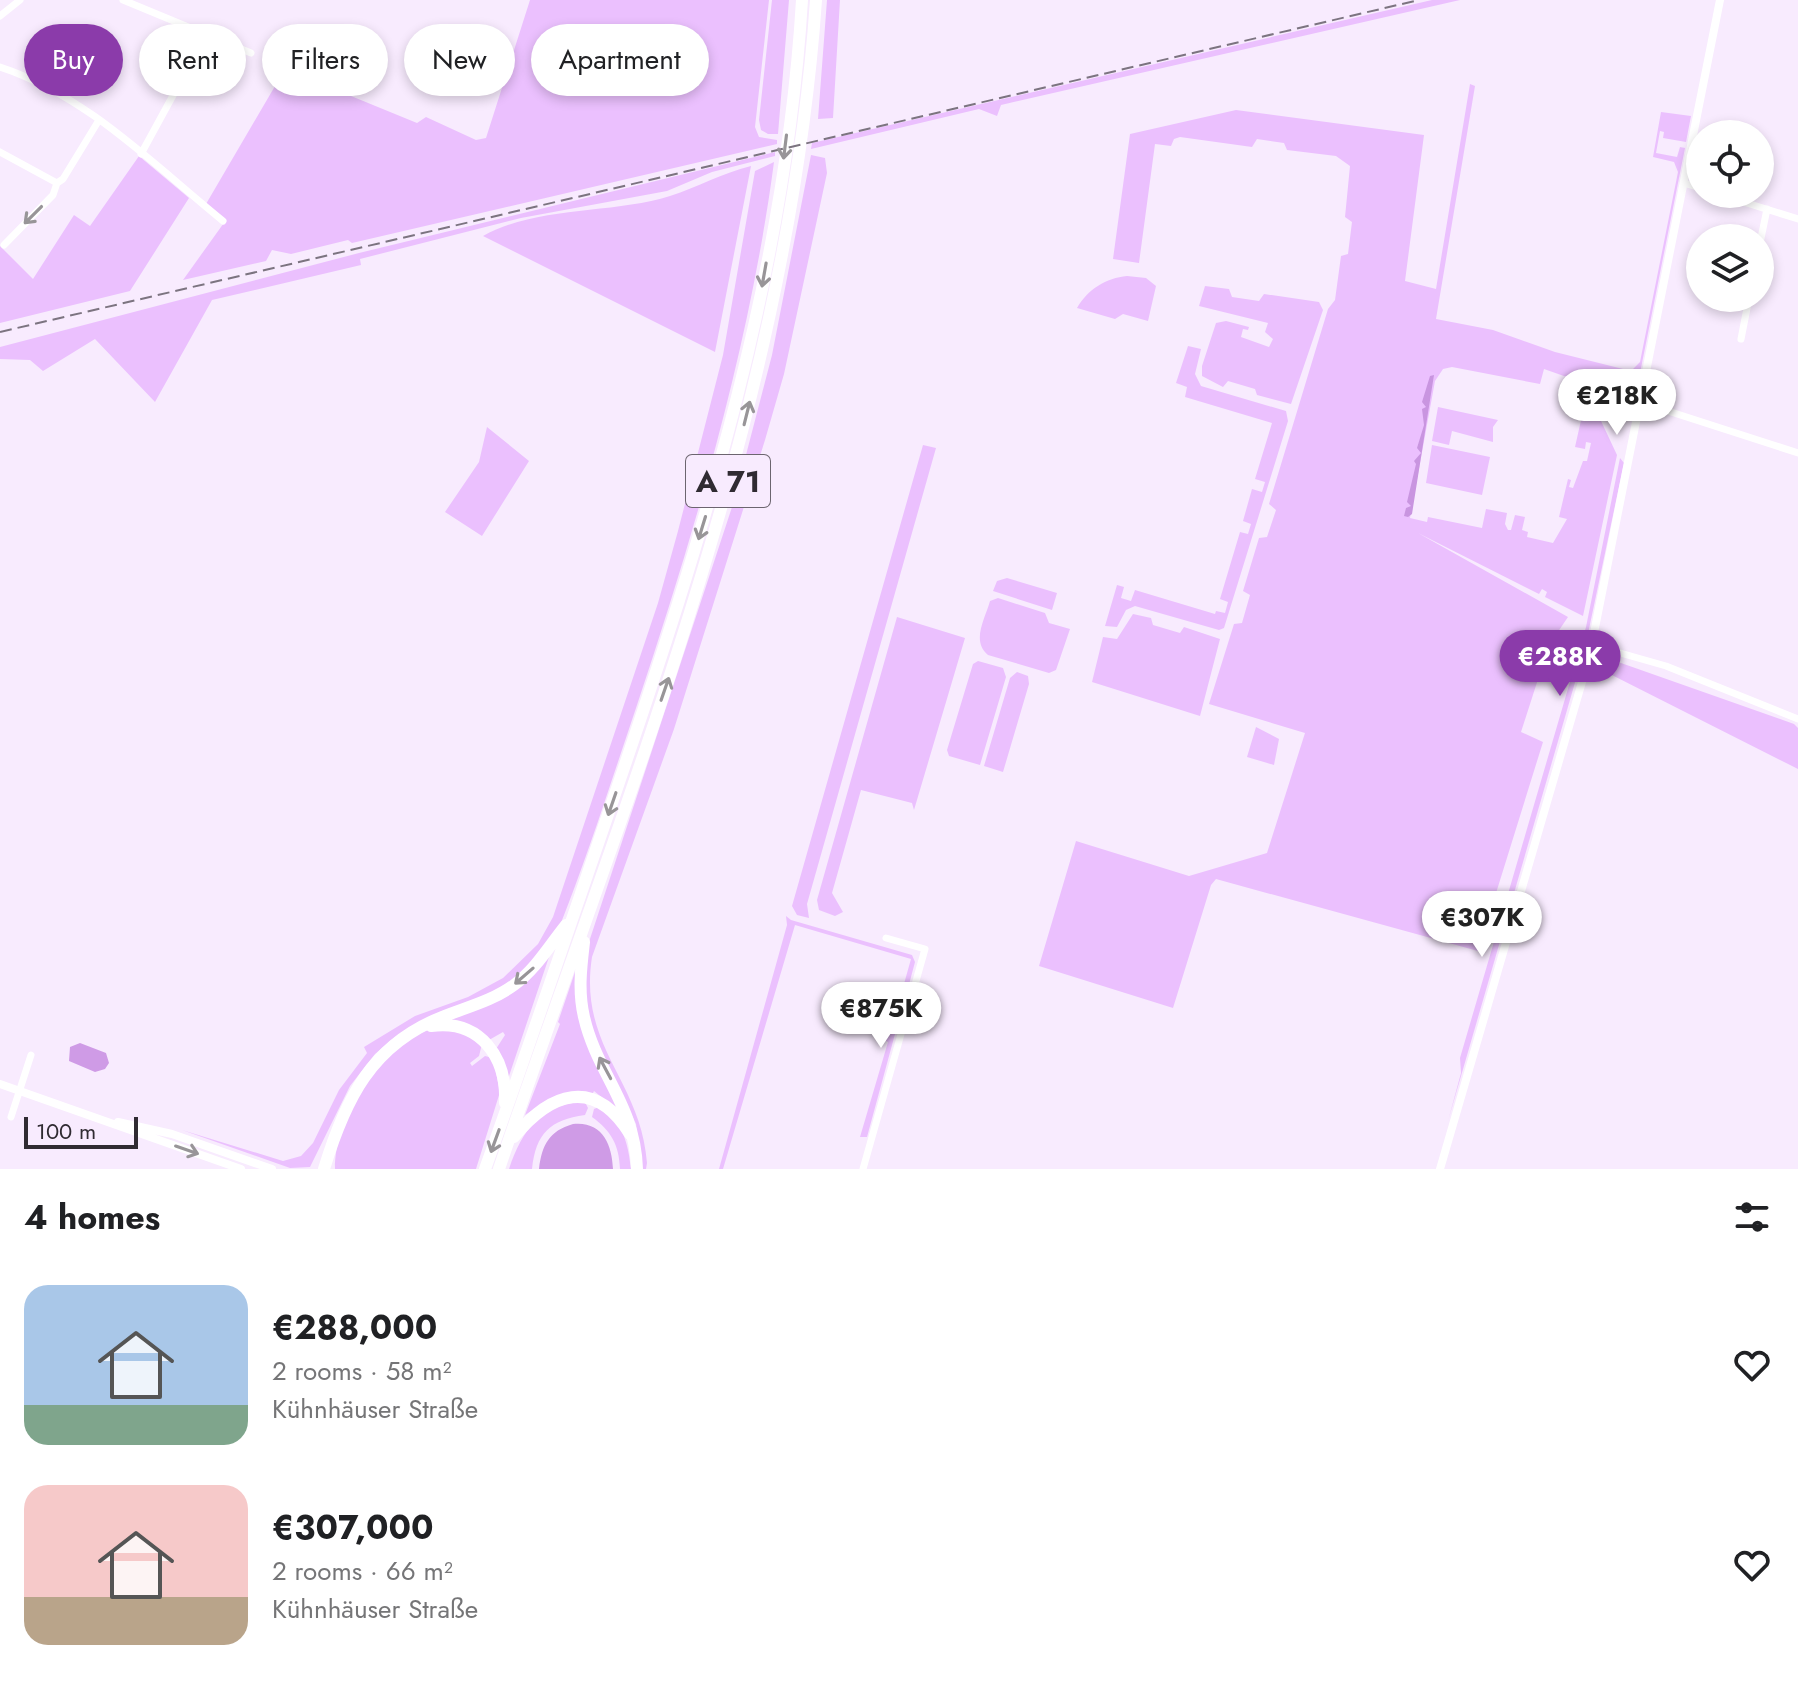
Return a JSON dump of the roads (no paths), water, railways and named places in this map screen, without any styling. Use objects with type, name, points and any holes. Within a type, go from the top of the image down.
[{"type":"highway","name":"A 71","points":[[499,1169],[704,521],[758,306],[780,180],[802,0]]},
{"type":"highway","name":"A 71","points":[[485,1169],[677,653],[746,419],[798,176],[816,0]]},
{"type":"highway","points":[[311,1169],[327,1165],[346,1104],[365,1072],[389,1047],[417,1029],[478,1005],[511,987],[535,967],[579,920]]},
{"type":"highway","points":[[579,920],[579,984],[584,1018],[596,1050],[626,1108],[637,1169]]},
{"type":"highway","points":[[417,1029],[455,1026],[473,1032],[488,1044],[502,1070],[505,1113]]},
{"type":"highway","points":[[507,1146],[541,1107],[574,1098],[593,1101],[610,1110],[634,1139]]},
{"type":"street","points":[[0,16],[20,0]]},
{"type":"street","points":[[123,0],[180,24]]},
{"type":"street","points":[[1440,1169],[1592,645],[1720,0]]},
{"type":"street","points":[[246,51],[251,53]]},
{"type":"street","points":[[0,67],[33,80],[99,120],[223,221]]},
{"type":"street","points":[[141,154],[173,96]]},
{"type":"street","points":[[4,245],[53,195],[57,183],[63,179],[99,120]]},
{"type":"street","points":[[0,152],[57,183]]},
{"type":"street","points":[[1764,208],[1798,219]]},
{"type":"street","points":[[1764,224],[1767,209]]},
{"type":"street","points":[[1741,339],[1746,312]]},
{"type":"street","points":[[1640,402],[1798,453]]},
{"type":"street","points":[[1592,645],[1666,666],[1798,719]]},
{"type":"street","points":[[863,1169],[925,949],[886,938]]},
{"type":"street","points":[[11,1117],[31,1055]]},
{"type":"street","points":[[0,1084],[241,1169]]},
{"type":"street","points":[[101,1118],[172,1134],[272,1169]]},
{"type":"railway","points":[[0,332],[1419,0]]}]
